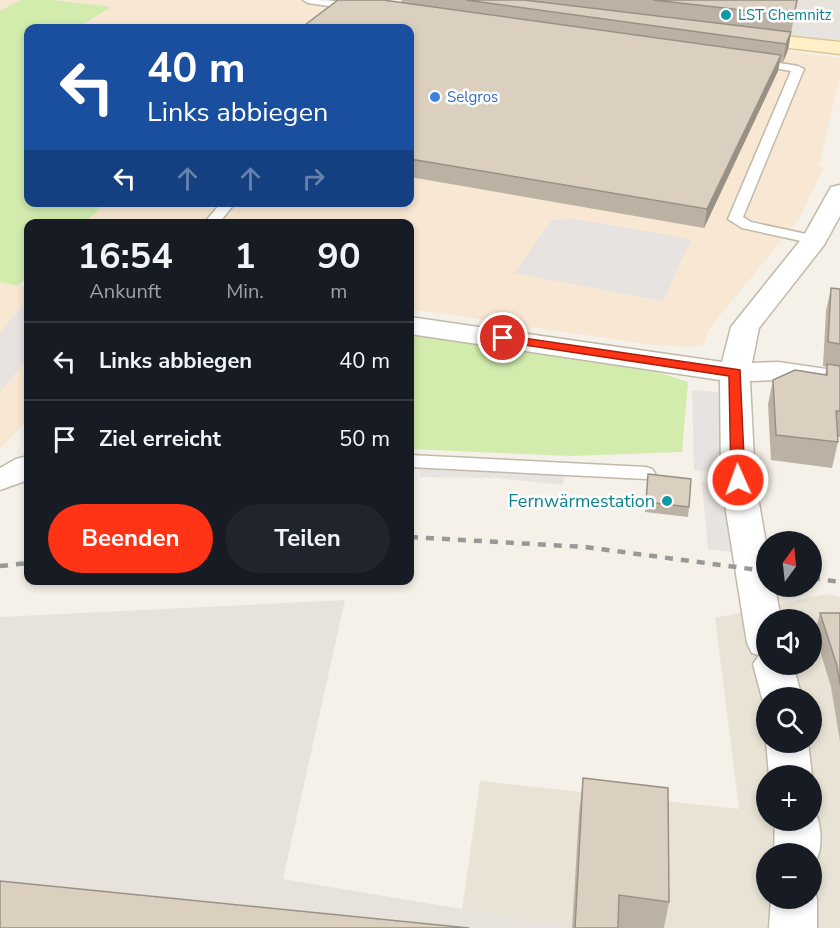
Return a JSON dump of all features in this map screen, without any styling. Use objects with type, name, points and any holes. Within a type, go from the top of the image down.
[{"type":"street","points":[[725,36],[840,48]]},
{"type":"street","points":[[760,609],[738,480],[735,373],[745,327],[815,240],[840,192]]},
{"type":"street","points":[[414,326],[735,373],[778,371],[840,380]]},
{"type":"street","points":[[793,928],[794,909]]},
{"type":"lane","points":[[308,0],[366,8]]},
{"type":"lane","points":[[745,61],[798,69],[735,219],[747,225],[815,240]]},
{"type":"lane","points":[[215,219],[225,207]]},
{"type":"lane","points":[[414,461],[646,473]]},
{"type":"shaded area","points":[[0,0],[378,0],[840,58],[840,75],[819,166],[824,167],[799,219],[709,329],[704,344],[690,347],[646,344],[414,310],[414,219],[24,219],[24,280],[18,285],[24,287],[24,424],[0,449]]},
{"type":"shaded area","points":[[582,0],[840,0],[840,43],[573,11]]},
{"type":"shaded area","points":[[729,21],[840,32],[840,40],[727,28]]},
{"type":"shaded area","points":[[575,219],[691,239],[663,301],[514,273],[552,220]]},
{"type":"shaded area","points":[[24,306],[24,362],[0,392],[0,333]]},
{"type":"shaded area","points":[[692,390],[718,392],[722,473],[694,470]]},
{"type":"shaded area","points":[[419,466],[565,471],[563,485],[497,478],[420,477]]},
{"type":"shaded area","points":[[702,482],[727,484],[738,553],[708,549]]},
{"type":"shaded area","points":[[826,594],[840,597],[840,928],[574,928],[462,910],[480,781],[739,809],[715,618],[756,609],[756,675],[822,675],[822,609],[757,609],[822,597]]},
{"type":"shaded area","points":[[345,600],[283,879],[576,928],[0,928],[0,617]]},
{"type":"green space","points":[[20,0],[53,0],[111,7],[83,24],[24,24],[24,207],[102,207],[88,219],[24,219],[24,280],[18,286],[0,282],[0,11]]},
{"type":"green space","points":[[414,335],[655,371],[688,382],[682,452],[570,456],[414,449]]},
{"type":"building","points":[[338,0],[383,0],[781,55],[707,209],[414,160],[414,24],[306,24]]},
{"type":"building","points":[[466,0],[524,0],[791,32],[786,44]]},
{"type":"building","points":[[653,0],[797,0],[794,16]]},
{"type":"building","points":[[831,288],[840,289],[840,344],[828,342]]},
{"type":"building","points":[[827,364],[840,366],[840,411],[836,411],[838,442],[776,435],[773,380],[795,370],[827,375]]},
{"type":"building","name":"Fernwärmestation","points":[[648,474],[691,479],[689,507],[646,502]]},
{"type":"building","points":[[822,613],[840,613],[840,685]]},
{"type":"building","points":[[583,778],[668,788],[669,902],[619,895],[618,928],[575,928]]},
{"type":"building","points":[[0,881],[469,928],[0,928]]},
{"type":"railway","points":[[414,537],[585,547],[756,570]]},
{"type":"railway","points":[[0,566],[24,563]]},
{"type":"railway","points":[[822,579],[840,582]]},
{"type":"place","name":"LST Chemnitz","points":[[726,15]]},
{"type":"place","name":"Selgros","points":[[435,97]]},
{"type":"place","name":"Fernwärmestation","points":[[667,501]]},
{"type":"route","points":[[503,338],[735,373],[738,480]]}]
